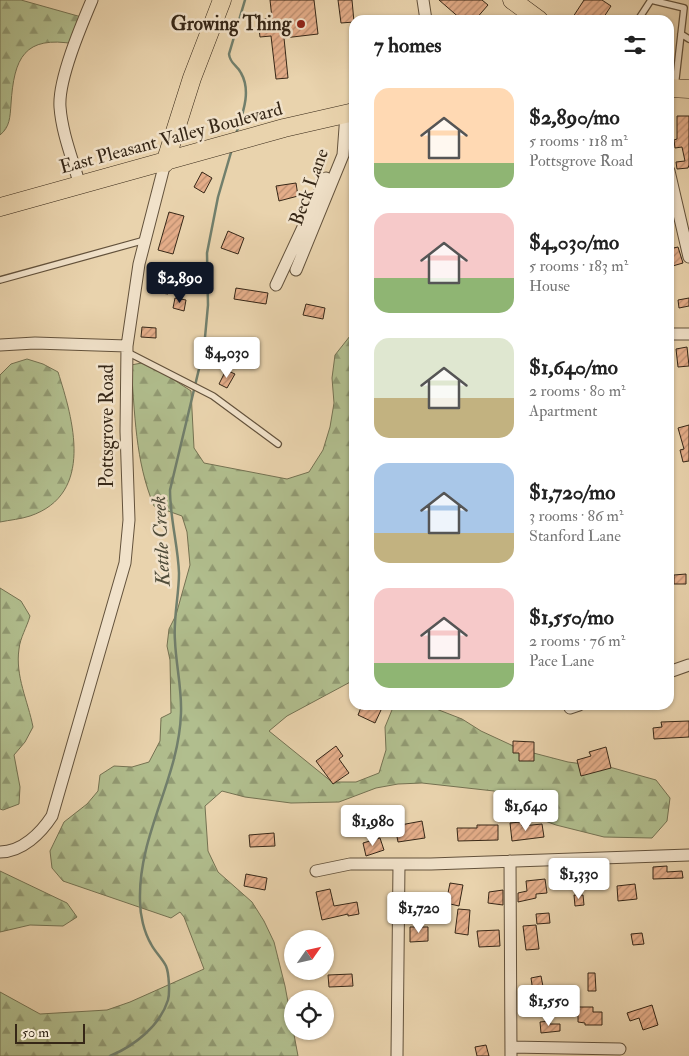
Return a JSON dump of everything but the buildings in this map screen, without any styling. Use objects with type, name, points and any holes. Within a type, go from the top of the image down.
[{"type":"main road","name":"Pottsgrove Road","points":[[165,163],[192,78],[222,0]]},
{"type":"main road","points":[[512,0],[531,15]]},
{"type":"main road","name":"East Pleasant Valley Boulevard","points":[[0,207],[349,113]]},
{"type":"street","points":[[80,186],[62,122],[60,105],[75,44],[92,0]]},
{"type":"street","points":[[423,0],[425,15]]},
{"type":"street","name":"Beck Lane","points":[[296,270],[343,155],[344,138],[349,117]]},
{"type":"street","points":[[276,286],[344,138]]},
{"type":"street","name":"Pottsgrove Road","points":[[0,852],[6,852],[24,844],[46,826],[55,808],[125,563],[130,520],[126,431],[127,349],[134,290],[165,163]]},
{"type":"street","points":[[674,210],[689,257]]},
{"type":"street","points":[[674,334],[689,334]]},
{"type":"street","points":[[0,345],[35,342],[127,349]]},
{"type":"street","points":[[674,670],[689,665]]},
{"type":"street","points":[[316,871],[350,864],[689,855]]},
{"type":"street","points":[[510,861],[511,1052],[620,1049]]},
{"type":"street","points":[[397,1056],[399,864]]},
{"type":"lane","points":[[641,15],[651,0],[684,8],[675,87]]},
{"type":"lane","points":[[681,34],[689,39]]},
{"type":"lane","points":[[0,280],[145,240]]},
{"type":"lane","points":[[127,349],[202,391],[278,444]]},
{"type":"green space","points":[[0,0],[21,0],[85,18],[75,44],[44,43],[33,47],[25,53],[19,62],[15,74],[9,121],[6,129],[0,135]]},
{"type":"green space","points":[[349,337],[349,683],[287,716],[269,731],[332,782],[356,782],[379,773],[386,750],[385,727],[392,710],[439,710],[462,719],[481,731],[522,750],[568,762],[613,768],[656,780],[670,798],[667,821],[652,838],[604,837],[556,825],[534,817],[494,791],[422,783],[398,784],[376,788],[339,802],[291,803],[245,797],[222,791],[205,806],[208,851],[218,872],[252,902],[274,942],[286,990],[284,990],[284,1040],[295,1040],[298,1056],[0,1056],[0,992],[40,1014],[107,1010],[130,1002],[204,969],[184,917],[180,912],[171,918],[63,881],[52,868],[50,851],[64,822],[87,804],[98,791],[100,775],[114,766],[132,767],[149,762],[160,741],[161,718],[171,713],[170,660],[167,646],[169,629],[176,615],[190,565],[187,532],[182,516],[154,506],[148,489],[139,454],[131,365],[147,362],[191,391],[194,448],[204,463],[287,479],[309,472],[323,450],[330,427],[334,403],[332,378],[335,355]]},
{"type":"green space","points":[[27,359],[43,364],[58,372],[73,432],[74,453],[71,473],[64,491],[50,505],[30,516],[0,522],[0,375],[11,364]]},
{"type":"green space","points":[[0,588],[21,601],[30,616],[21,641],[18,659],[20,679],[33,727],[25,742],[14,755],[20,787],[19,804],[3,810],[0,809]]},
{"type":"green space","points":[[0,871],[67,903],[77,917],[63,926],[30,925],[0,932]]},
{"type":"waterway","name":"Kettle Creek","points":[[236,134],[245,104],[246,88],[241,73],[231,60],[229,54],[245,0]]},
{"type":"waterway","name":"Kettle Creek","points":[[110,1056],[128,1047],[145,1034],[159,1018],[169,997],[166,966],[151,944],[143,923],[140,906],[141,876],[145,853],[167,784],[179,737],[181,704],[175,633],[179,573],[170,490],[204,348],[208,305],[207,253],[218,197],[232,149]]},
{"type":"place","name":"Growing Thing","points":[[301,24]]}]
